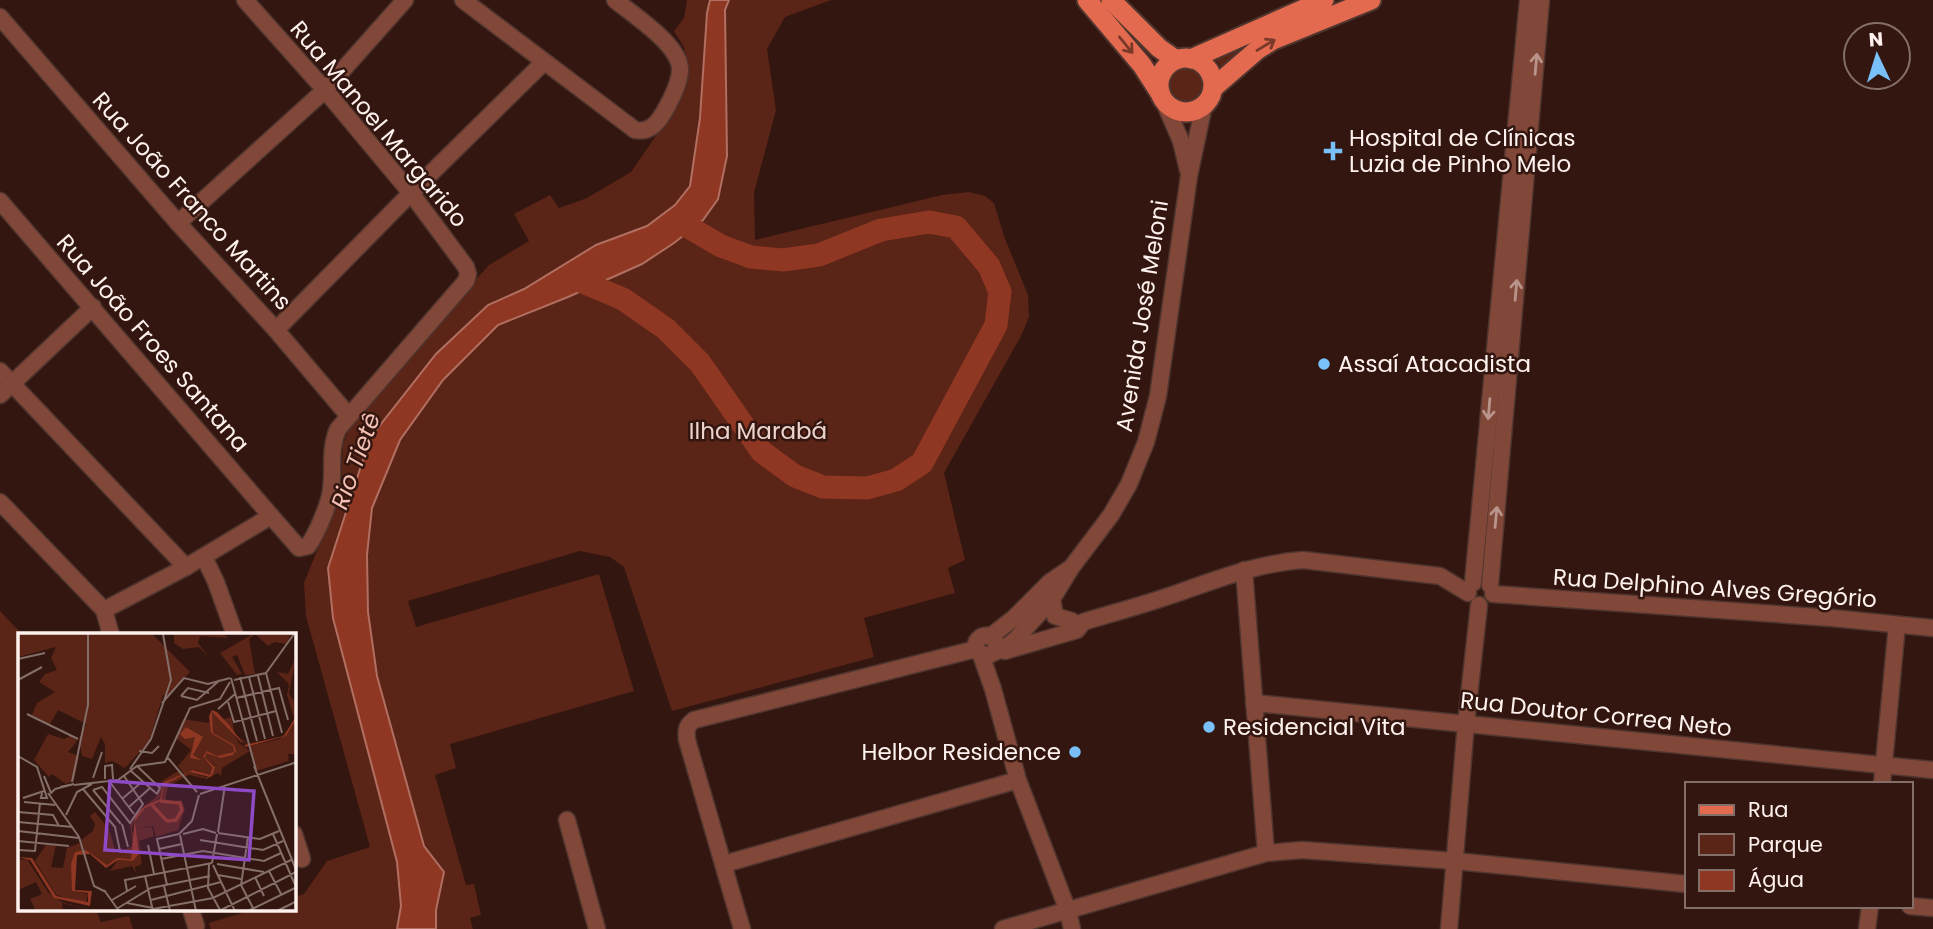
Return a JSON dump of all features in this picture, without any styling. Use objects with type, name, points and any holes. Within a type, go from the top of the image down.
[{"type":"main road","name":"Avenida José Meloni","points":[[1087,0],[1142,65],[1162,98]]},
{"type":"main road","points":[[1111,0],[1159,48],[1183,60],[1198,61],[1209,72],[1208,96]]},
{"type":"main road","points":[[1324,0],[1169,64],[1160,78],[1162,98],[1171,108],[1179,111],[1197,110],[1208,96],[1257,50],[1273,40],[1371,0]]},
{"type":"street","name":"Rua Manoel Margarido","points":[[245,0],[411,193],[466,267],[468,274],[466,281],[348,415]]},
{"type":"street","points":[[178,223],[325,90],[405,0]]},
{"type":"street","points":[[463,0],[641,132],[654,126],[663,114],[677,83],[679,62],[669,45],[615,0]]},
{"type":"street","points":[[1449,929],[1476,625],[1473,594],[1528,0]]},
{"type":"street","points":[[1021,622],[1041,628],[1078,621],[1161,599],[1244,570],[1303,560],[1440,576],[1488,603],[1541,0]]},
{"type":"street","name":"Rua João Franco Martins","points":[[0,17],[348,415]]},
{"type":"street","points":[[276,330],[544,62]]},
{"type":"street","name":"Avenida José Meloni","points":[[1071,568],[1111,515],[1129,484],[1146,442],[1158,396],[1189,176],[1208,96]]},
{"type":"street","name":"Avenida José Meloni","points":[[1162,98],[1181,141],[1189,176]]},
{"type":"street","name":"Rua João Froes Santana","points":[[0,201],[299,548],[306,548],[311,543],[329,499],[334,439],[348,415]]},
{"type":"street","points":[[6,390],[93,307]]},
{"type":"street","points":[[0,371],[6,390],[186,567]]},
{"type":"street","points":[[0,502],[104,610],[110,633]]},
{"type":"street","points":[[104,610],[204,557],[271,516]]},
{"type":"street","points":[[204,557],[234,633]]},
{"type":"street","points":[[1021,622],[1052,599],[1071,568]]},
{"type":"street","points":[[988,650],[1012,642],[1021,622],[1049,582],[1071,568]]},
{"type":"street","points":[[1244,570],[1266,853]]},
{"type":"street","name":"Rua Delphino Alves Gregório","points":[[1473,594],[1482,580],[1491,590],[1933,628]]},
{"type":"street","points":[[1052,599],[1055,616],[1078,621]]},
{"type":"street","points":[[742,929],[687,740],[688,724],[694,720],[1077,630],[1078,621]]},
{"type":"street","points":[[1882,782],[1897,625]]},
{"type":"street","points":[[988,650],[993,689],[1018,780],[1068,911],[1072,929]]},
{"type":"street","name":"Rua Doutor Correa Neto","points":[[1254,703],[1933,770]]},
{"type":"street","points":[[724,864],[1018,780]]},
{"type":"street","points":[[567,820],[597,929]]},
{"type":"street","points":[[296,840],[302,859]]},
{"type":"street","points":[[1003,929],[1266,853],[1302,850],[1455,861],[1685,884]]},
{"type":"street","points":[[1912,906],[1933,908]]},
{"type":"street","points":[[1867,929],[1870,908]]},
{"type":"street","points":[[192,912],[196,926]]},
{"type":"green space","points":[[687,0],[710,0],[700,118],[690,186],[675,205],[647,226],[596,245],[524,289],[488,305],[370,438],[328,568],[333,618],[397,862],[401,906],[397,929],[211,929],[209,923],[245,912],[296,912],[296,896],[304,894],[327,861],[370,847],[306,616],[304,583],[341,491],[343,444],[355,413],[489,265],[529,241],[514,214],[550,195],[559,208],[587,198],[631,172],[677,105],[686,58],[684,47],[674,31],[684,18]]},
{"type":"green space","name":"Ilha Marabá","points":[[729,0],[831,0],[785,17],[767,49],[776,110],[754,193],[755,240],[942,195],[969,192],[985,196],[994,203],[1028,295],[1029,317],[944,473],[965,560],[948,568],[955,593],[864,618],[874,657],[672,711],[624,567],[610,557],[580,551],[408,601],[416,627],[599,574],[634,691],[450,744],[456,768],[435,775],[466,885],[474,884],[481,915],[470,918],[473,929],[436,929],[436,910],[444,872],[424,846],[377,676],[368,612],[367,555],[372,508],[400,440],[443,380],[498,325],[642,264],[703,220],[718,199],[725,10]]},
{"type":"green space","points":[[1260,35],[1222,68],[1213,56]]},
{"type":"green space","points":[[1184,66],[1197,71],[1202,84],[1197,97],[1184,102],[1171,97],[1166,84],[1171,71]]},
{"type":"green space","points":[[0,611],[21,633],[18,633],[18,912],[97,912],[101,922],[129,916],[133,929],[0,929]]},
{"type":"water","points":[[710,0],[729,0],[725,10],[727,156],[718,199],[703,220],[642,264],[498,325],[443,380],[400,440],[372,508],[367,555],[368,612],[377,676],[424,846],[444,872],[436,910],[436,929],[397,929],[401,906],[397,862],[333,618],[328,568],[370,438],[436,354],[488,305],[524,289],[596,245],[647,226],[675,205],[690,186],[700,118]]},
{"type":"waterway","points":[[580,281],[623,299],[666,329],[700,363],[762,452],[795,476],[823,487],[867,488],[896,480],[922,463],[996,325],[1000,292],[989,266],[956,227],[929,222],[881,230],[819,255],[783,260],[751,257],[721,246],[685,225]]},
{"type":"place","name":"Hospital de Clínicas Luzia de Pinho Melo","points":[[1333,151]]},
{"type":"place","name":"Assaí Atacadista","points":[[1324,364]]},
{"type":"place","name":"Residencial Vita","points":[[1209,727]]},
{"type":"place","name":"Helbor Residence","points":[[1075,752]]},
{"type":"water label","name":"Rio Tietê","points":[[356,461]]}]
